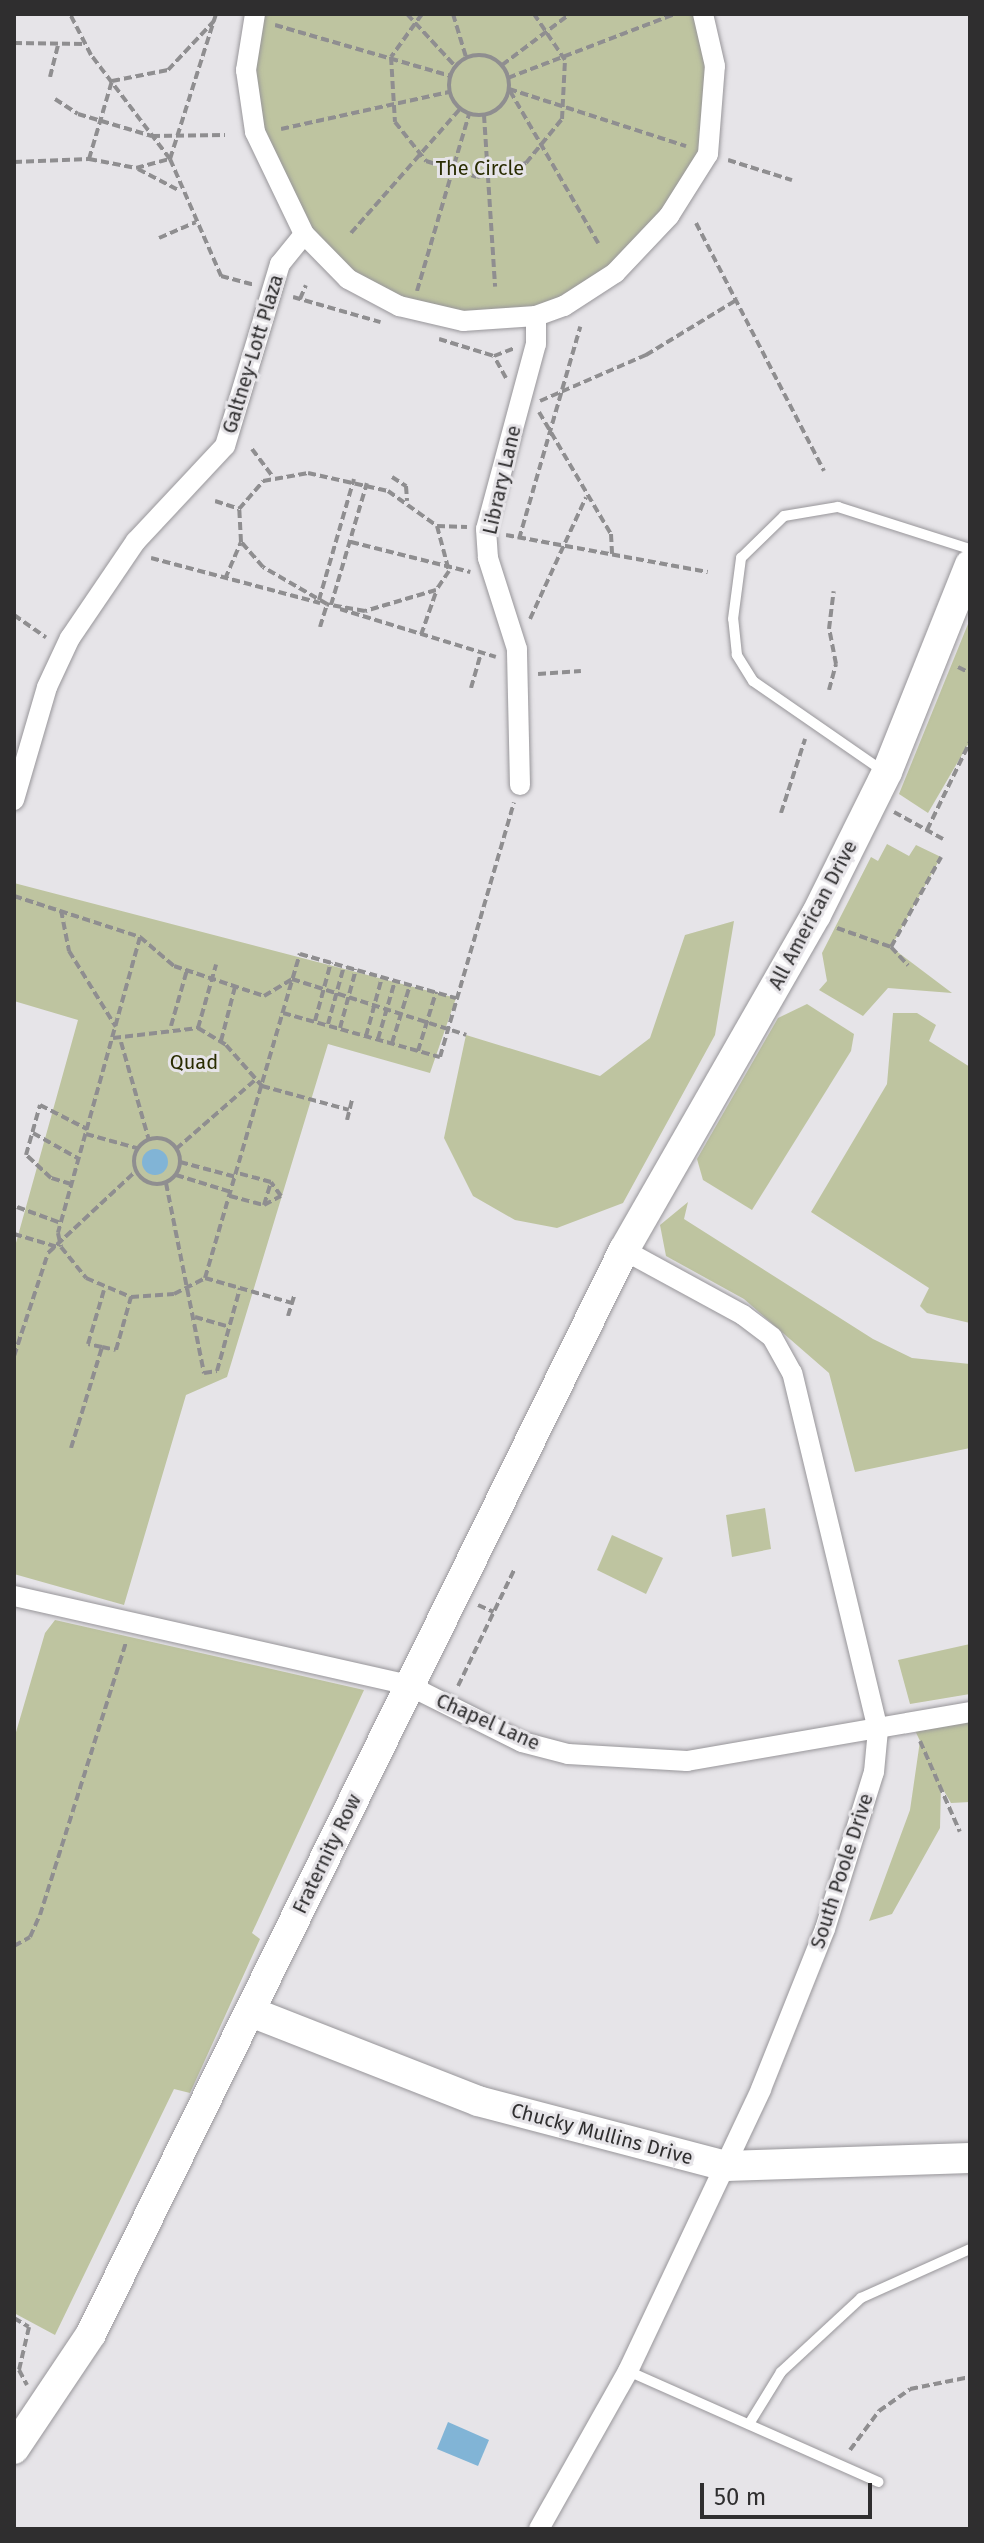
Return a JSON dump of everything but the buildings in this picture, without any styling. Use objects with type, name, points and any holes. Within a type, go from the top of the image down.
[{"type":"street","points":[[262,18],[246,70],[255,132],[304,234],[325,263],[399,306],[463,321],[536,316],[615,273],[669,216],[708,154],[715,66],[703,14]]},
{"type":"street","name":"Galtney-Lott Plaza","points":[[14,800],[47,687],[129,552],[225,446],[280,264],[304,234]]},
{"type":"street","name":"Library Lane","points":[[520,785],[517,649],[488,558],[486,529],[536,344],[536,316]]},
{"type":"street","name":"All American Drive","points":[[624,1250],[816,915],[887,772],[970,565]]},
{"type":"street","name":"Fraternity Row","points":[[14,2449],[91,2334],[624,1250]]},
{"type":"street","name":"South Poole Drive","points":[[539,2529],[628,2371],[726,2166],[825,1929],[874,1772],[878,1730],[792,1373],[772,1337],[743,1315],[624,1250]]},
{"type":"street","name":"Chapel Lane","points":[[15,1598],[408,1685],[522,1742],[568,1754],[687,1761],[970,1712]]},
{"type":"street","name":"Chucky Mullins Drive","points":[[251,2012],[478,2101],[726,2166],[970,2158]]},
{"type":"lane","points":[[887,772],[753,681],[737,655],[733,619],[741,558],[784,516],[838,507],[970,549]]},
{"type":"lane","points":[[749,2424],[781,2372],[861,2298],[970,2249]]},
{"type":"lane","points":[[628,2371],[878,2482]]},
{"type":"path","points":[[70,14],[86,44],[170,159],[136,168]]},
{"type":"path","points":[[407,14],[455,66]]},
{"type":"path","points":[[422,14],[413,21],[391,57],[390,108],[421,156],[452,173],[485,176],[513,170],[543,148],[565,107],[564,56],[550,30],[534,14]]},
{"type":"path","points":[[453,14],[466,57]]},
{"type":"path","points":[[502,65],[570,14]]},
{"type":"path","points":[[508,78],[675,14]]},
{"type":"path","points":[[262,18],[450,76]]},
{"type":"path","points":[[112,81],[168,70],[215,19]]},
{"type":"path","points":[[14,43],[86,44]]},
{"type":"path","points":[[50,77],[58,44]]},
{"type":"path","points":[[509,89],[500,106],[484,115],[469,114],[460,109],[449,92],[450,76],[455,66],[466,57],[484,55],[502,65],[509,89],[598,243]]},
{"type":"path","points":[[89,159],[112,81]]},
{"type":"path","points":[[509,89],[686,146]]},
{"type":"path","points":[[281,129],[390,108],[449,92]]},
{"type":"path","points":[[55,99],[100,121],[152,136],[225,135]]},
{"type":"path","points":[[351,233],[460,109]]},
{"type":"path","points":[[416,293],[469,114]]},
{"type":"path","points":[[484,115],[485,176],[495,287]]},
{"type":"path","points":[[722,158],[792,180]]},
{"type":"path","points":[[14,162],[89,159],[136,168],[181,191]]},
{"type":"path","points":[[159,238],[196,222]]},
{"type":"path","points":[[696,223],[738,299],[750,336],[824,471]]},
{"type":"path","points":[[300,299],[306,285]]},
{"type":"path","points":[[612,554],[611,534],[586,497],[534,403],[561,395],[646,355],[738,299]]},
{"type":"path","points":[[519,539],[580,327]]},
{"type":"path","points":[[509,383],[494,356],[515,348]]},
{"type":"path","points":[[252,449],[273,477]]},
{"type":"path","points":[[225,579],[241,542],[239,509],[252,488],[273,477],[354,479],[407,501],[437,526],[449,571],[436,590],[421,635]]},
{"type":"path","points":[[392,477],[406,486],[407,501]]},
{"type":"path","points":[[319,600],[354,479]]},
{"type":"path","points":[[320,627],[351,542],[367,483]]},
{"type":"path","points":[[528,622],[586,497]]},
{"type":"path","points":[[215,501],[239,509]]},
{"type":"path","points":[[437,526],[471,527]]},
{"type":"path","points":[[499,532],[519,539],[708,572]]},
{"type":"path","points":[[241,542],[279,580],[329,605],[384,611],[436,590]]},
{"type":"path","points":[[351,542],[449,571],[476,571]]},
{"type":"path","points":[[129,552],[329,605],[498,658]]},
{"type":"path","points":[[829,690],[834,591]]},
{"type":"path","points":[[14,615],[46,637]]},
{"type":"path","points":[[471,688],[481,653]]},
{"type":"path","points":[[953,663],[970,673]]},
{"type":"path","points":[[535,674],[581,671]]},
{"type":"path","points":[[781,813],[805,739]]},
{"type":"path","points":[[927,830],[970,742]]},
{"type":"path","points":[[283,1013],[440,1057],[520,785]]},
{"type":"path","points":[[892,811],[943,839]]},
{"type":"path","points":[[891,947],[941,857]]},
{"type":"path","points":[[14,896],[140,937],[187,970],[211,980],[264,996],[292,979],[466,1035]]},
{"type":"path","points":[[61,910],[69,951],[116,1027]]},
{"type":"path","points":[[835,927],[891,947],[908,965]]},
{"type":"path","points":[[61,1247],[61,1223],[140,937]]},
{"type":"path","points":[[205,1278],[300,954],[456,998]]},
{"type":"path","points":[[315,1021],[331,962]]},
{"type":"path","points":[[198,1028],[216,965]]},
{"type":"path","points":[[328,1024],[344,966]]},
{"type":"path","points":[[340,1028],[356,969]]},
{"type":"path","points":[[171,1026],[187,970]]},
{"type":"path","points":[[366,1036],[382,977]]},
{"type":"path","points":[[378,1039],[395,981]]},
{"type":"path","points":[[392,1043],[410,985]]},
{"type":"path","points":[[221,1041],[235,987]]},
{"type":"path","points":[[418,1051],[436,992]]},
{"type":"path","points":[[113,1038],[121,1041],[171,1026],[198,1028],[221,1041],[262,1086],[349,1110]]},
{"type":"path","points":[[121,1041],[149,1140]]},
{"type":"path","points":[[176,1149],[255,1080]]},
{"type":"path","points":[[347,1120],[352,1100]]},
{"type":"path","points":[[71,1184],[51,1178],[26,1155],[40,1105],[86,1132],[137,1148]]},
{"type":"path","points":[[33,1133],[79,1159]]},
{"type":"path","points":[[137,1148],[149,1140]]},
{"type":"path","points":[[149,1140],[176,1149]]},
{"type":"path","points":[[137,1148],[136,1171],[145,1182],[166,1183],[176,1175],[180,1162],[176,1149]]},
{"type":"path","points":[[176,1175],[264,1205],[281,1196],[271,1182],[180,1162]]},
{"type":"path","points":[[14,1356],[42,1262],[61,1247],[136,1171]]},
{"type":"path","points":[[264,1205],[271,1182]]},
{"type":"path","points":[[166,1183],[191,1285],[204,1373],[217,1371],[240,1288]]},
{"type":"path","points":[[17,1207],[61,1223]]},
{"type":"path","points":[[14,1234],[61,1247],[104,1290],[131,1297],[160,1297],[205,1278],[292,1303]]},
{"type":"path","points":[[104,1290],[88,1344],[116,1350],[131,1297]]},
{"type":"path","points":[[288,1316],[294,1296]]},
{"type":"path","points":[[195,1317],[229,1327]]},
{"type":"path","points":[[71,1448],[102,1347]]},
{"type":"path","points":[[457,1688],[515,1568]]},
{"type":"path","points":[[469,1600],[494,1612]]},
{"type":"path","points":[[14,1946],[30,1937],[40,1915],[126,1639]]},
{"type":"path","points":[[920,1741],[960,1832]]},
{"type":"path","points":[[14,2318],[29,2327],[19,2370],[33,2388]]},
{"type":"path","points":[[839,2446],[853,2452],[879,2411],[910,2389],[970,2377]]},
{"type":"green space","name":"The Circle","points":[[255,14],[703,14],[715,66],[708,154],[669,216],[564,306],[507,319],[399,306],[325,263],[255,132]]},
{"type":"green space","points":[[970,619],[970,741],[928,813],[899,794]]},
{"type":"green space","points":[[887,844],[909,856],[916,845],[941,857],[891,947],[952,993],[888,988],[863,1016],[819,990],[827,981],[822,953],[871,857],[878,861]]},
{"type":"green space","name":"Quad","points":[[14,883],[456,998],[430,1073],[328,1044],[227,1377],[186,1395],[124,1605],[14,1574],[14,1250],[78,1020],[14,1001]]},
{"type":"green space","points":[[734,921],[715,1035],[623,1203],[557,1228],[515,1220],[473,1196],[444,1138],[466,1035],[600,1076],[650,1038],[685,935]]},
{"type":"green space","points":[[807,1004],[854,1034],[851,1051],[752,1210],[703,1180],[697,1159],[778,1018]]},
{"type":"green space","points":[[893,1013],[917,1013],[936,1025],[929,1041],[970,1067],[970,1323],[927,1313],[920,1306],[929,1288],[811,1212],[887,1084]]},
{"type":"green space","points":[[688,1202],[684,1219],[873,1339],[912,1358],[970,1364],[970,1448],[855,1472],[829,1373],[744,1299],[666,1256],[660,1225]]},
{"type":"green space","points":[[765,1508],[771,1549],[732,1557],[726,1515]]},
{"type":"green space","points":[[612,1535],[663,1558],[646,1594],[597,1570]]},
{"type":"green space","points":[[55,1620],[364,1690],[252,1933],[260,1939],[190,2093],[174,2089],[55,2335],[14,2313],[14,1739],[45,1633]]},
{"type":"green space","points":[[970,1644],[970,1694],[910,1704],[898,1660]]},
{"type":"green space","points":[[970,1712],[970,1802],[951,1803],[941,1786],[940,1828],[892,1914],[869,1921],[910,1810],[920,1741],[912,1724]]},
{"type":"water","points":[[155,1149],[164,1153],[168,1162],[164,1171],[155,1175],[146,1171],[142,1162],[146,1153]]},
{"type":"water","points":[[448,2422],[489,2440],[478,2466],[437,2449]]}]
